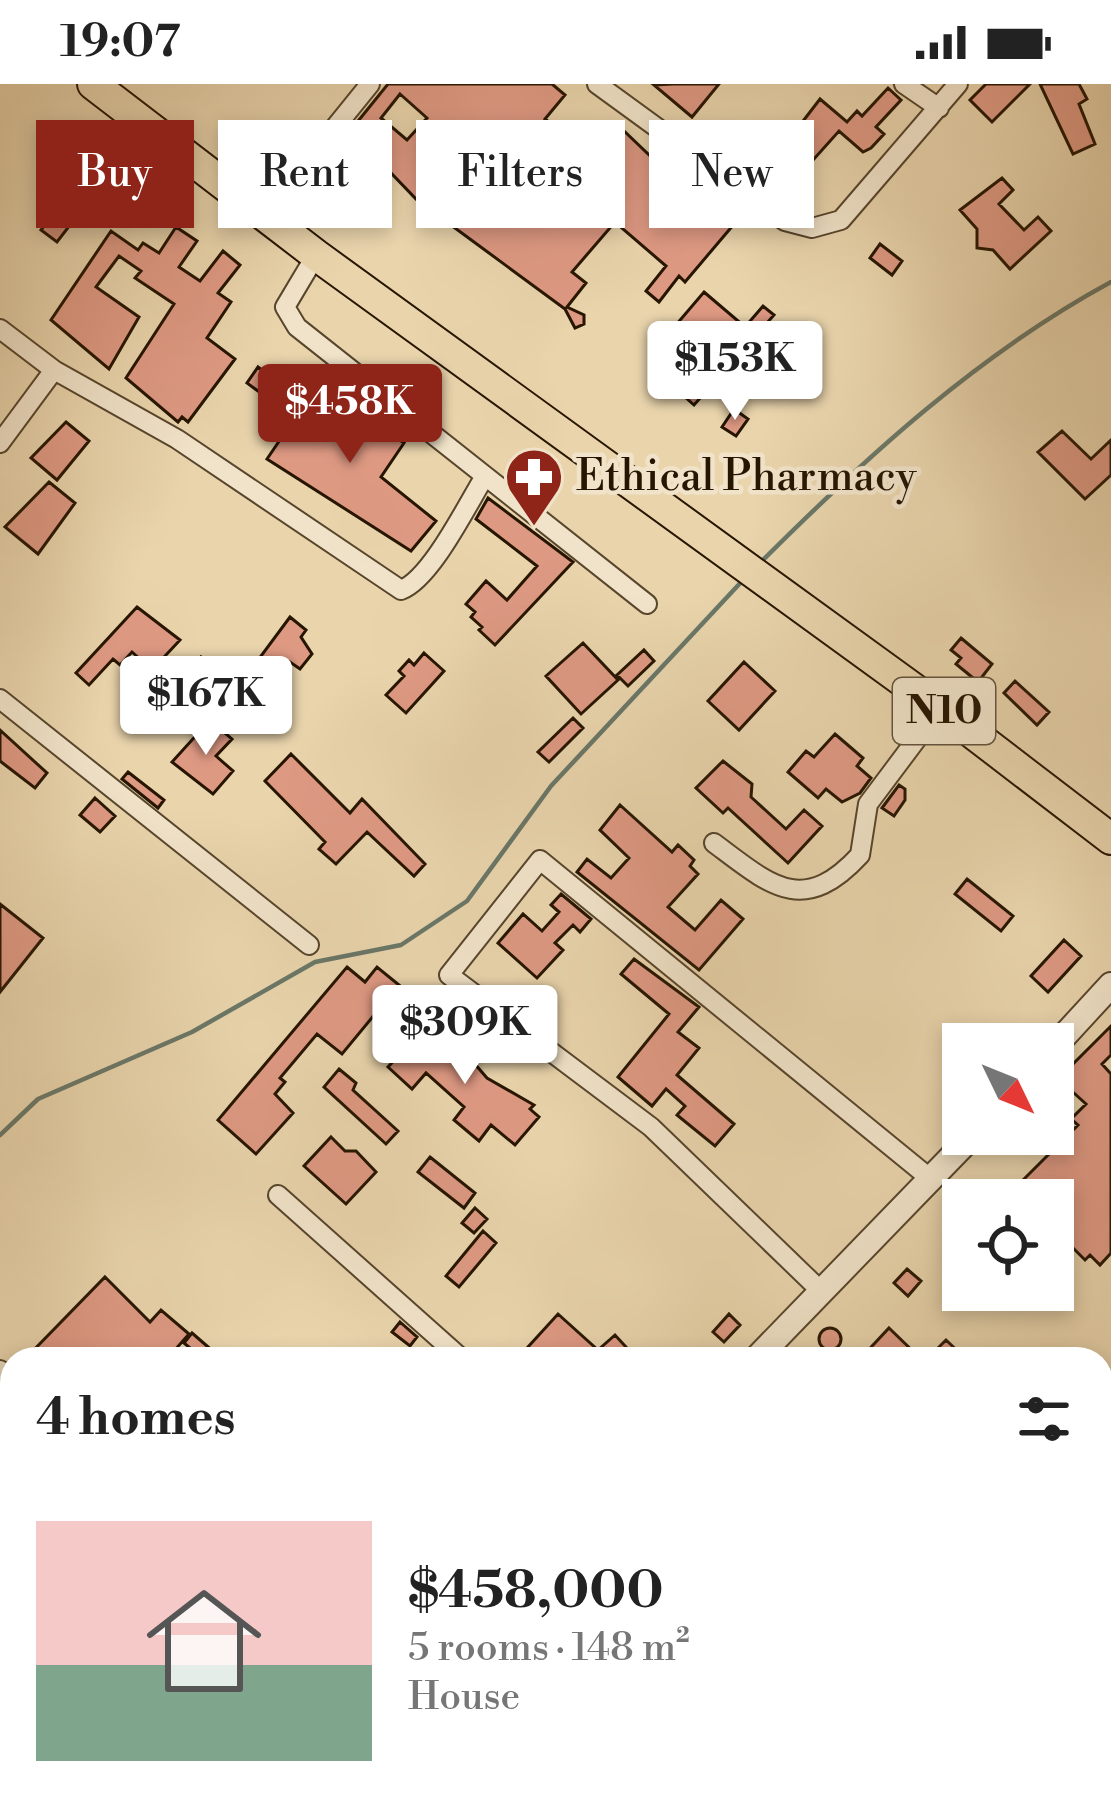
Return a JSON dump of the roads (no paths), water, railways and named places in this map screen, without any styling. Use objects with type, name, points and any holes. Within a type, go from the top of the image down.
[{"type":"highway","name":"N10","points":[[93,84],[218,178]]},
{"type":"highway","name":"N10","points":[[282,228],[940,708],[1111,839]]},
{"type":"street","points":[[341,120],[370,84]]},
{"type":"street","points":[[597,84],[785,221],[812,228],[841,220],[958,84]]},
{"type":"street","points":[[619,102],[633,84]]},
{"type":"street","points":[[904,84],[939,109]]},
{"type":"street","points":[[316,255],[285,307],[297,326],[647,604]]},
{"type":"street","points":[[0,329],[54,370],[177,439],[401,590],[412,586],[431,562],[485,476]]},
{"type":"street","points":[[0,443],[54,370]]},
{"type":"street","points":[[0,699],[309,945]]},
{"type":"street","points":[[714,843],[766,882],[797,893],[821,887],[860,855],[868,804],[940,708]]},
{"type":"street","points":[[822,1292],[651,1127],[449,976],[540,860],[932,1180]]},
{"type":"street","points":[[1074,1025],[1111,985]]},
{"type":"street","points":[[768,1347],[955,1155]]},
{"type":"street","points":[[278,1195],[449,1347]]},
{"type":"waterway","points":[[761,562],[926,409],[1016,341],[1111,282]]},
{"type":"waterway","points":[[0,1135],[38,1099],[192,1032],[315,962],[401,945],[467,901],[551,786],[744,579]]},
{"type":"place","name":"Ethical Pharmacy","points":[[534,528]]}]
